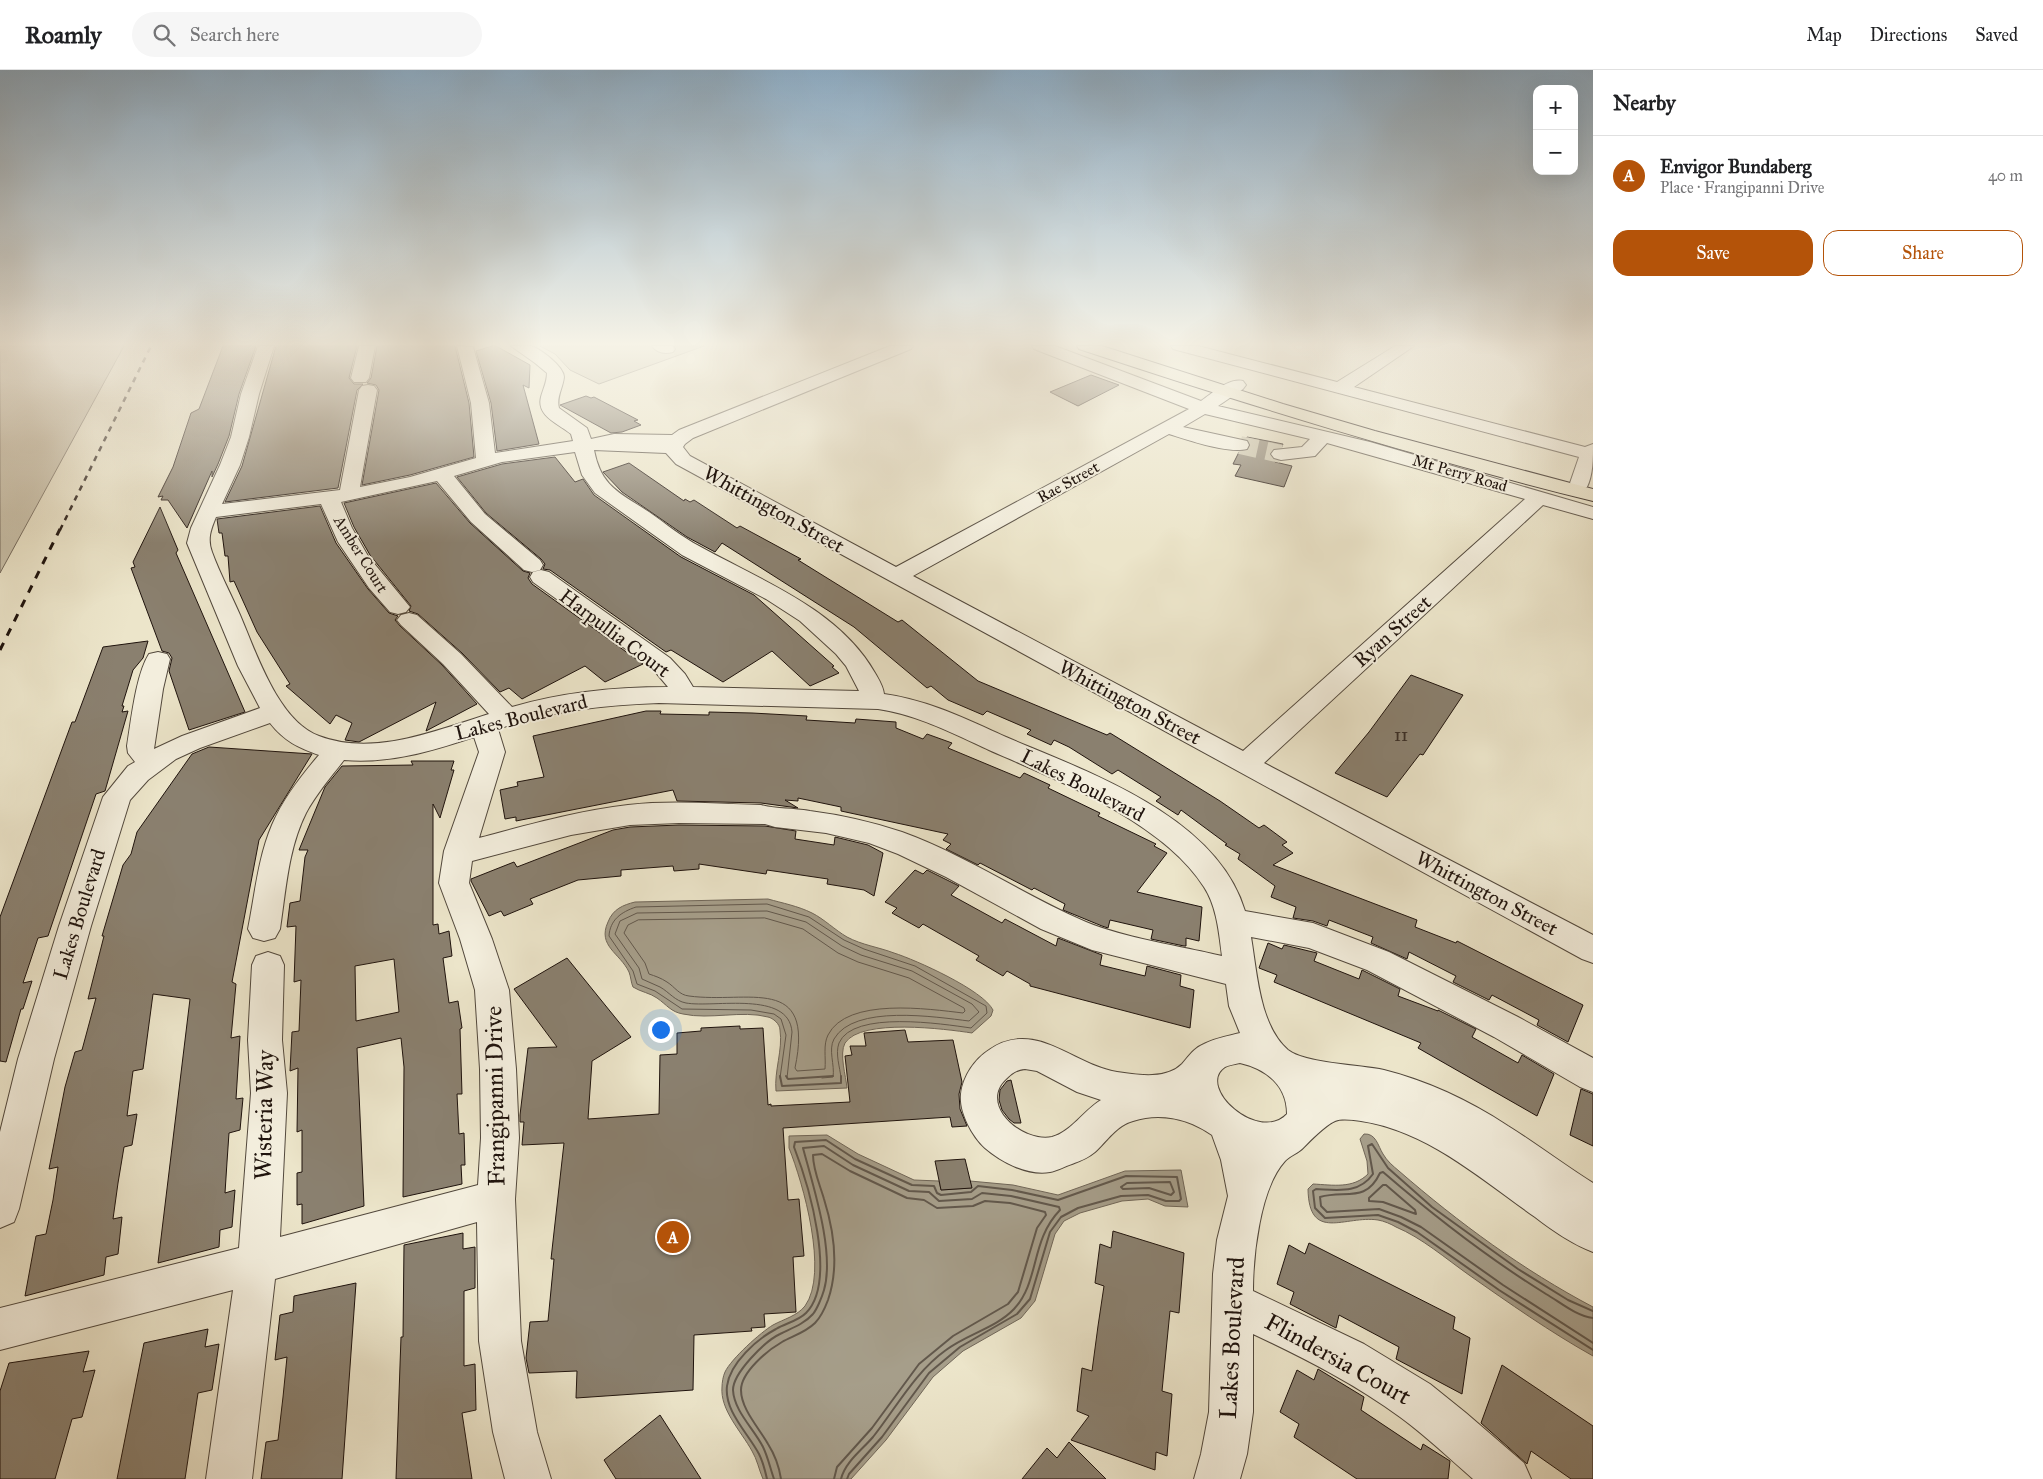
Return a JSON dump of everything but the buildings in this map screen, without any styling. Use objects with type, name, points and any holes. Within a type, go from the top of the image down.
[{"type":"main road","name":"Mt Perry Road","points":[[1299,412],[1368,435],[1585,489]]},
{"type":"street","name":"Lakes Boulevard","points":[[246,412],[230,465],[201,528],[198,543],[256,677],[276,712],[290,731],[298,737],[320,747],[358,753],[393,751],[538,708],[586,699],[622,696],[684,694],[873,700],[912,708],[940,718],[1090,784],[1146,816],[1191,851],[1210,870],[1222,888],[1233,921],[1242,986],[1259,1039],[1278,1062]]},
{"type":"street","points":[[339,497],[358,412]]},
{"type":"street","points":[[481,412],[486,461]]},
{"type":"street","points":[[553,412],[556,416],[580,432],[590,444],[587,465],[591,476],[602,489],[690,550],[774,594],[808,616],[857,663],[871,689],[873,700]]},
{"type":"street","points":[[208,512],[339,497],[442,474],[522,453],[590,444],[611,446],[675,444],[686,434],[741,412]]},
{"type":"street","points":[[1167,412],[1186,418]]},
{"type":"street","name":"Rae Street","points":[[896,576],[1197,412]]},
{"type":"street","name":"Mt Perry Road","points":[[1219,412],[1323,436],[1593,513]]},
{"type":"street","points":[[1431,412],[1592,453],[1585,489]]},
{"type":"street","points":[[1168,428],[1202,438],[1240,445]]},
{"type":"street","points":[[1281,454],[1308,452],[1323,436]]},
{"type":"street","name":"Whittington Street","points":[[675,444],[678,456],[683,460],[1593,950]]},
{"type":"street","name":"Harpullia Court","points":[[442,474],[478,518],[537,571],[661,663],[676,679],[684,694]]},
{"type":"street","name":"Amber Court","points":[[339,497],[336,517],[350,543],[385,594],[403,614],[452,659],[495,720]]},
{"type":"street","name":"Ryan Street","points":[[1246,764],[1538,498]]},
{"type":"street","points":[[152,762],[141,753],[140,746],[150,689],[158,659]]},
{"type":"street","name":"Lakes Boulevard","points":[[0,1210],[36,1059],[112,809],[126,784],[152,762],[191,742],[276,712]]},
{"type":"street","name":"Frangipanni Drive","points":[[495,720],[492,752],[454,868],[454,883],[486,964],[492,990],[500,1138],[496,1199],[500,1341],[515,1432],[528,1479]]},
{"type":"street","points":[[264,929],[283,833],[291,815],[315,778],[338,750]]},
{"type":"street","points":[[459,851],[473,850],[594,821],[630,815],[716,814],[768,816],[844,826],[889,838],[933,857],[1040,916],[1081,934],[1242,986],[1232,1032],[1192,1077],[1181,1084],[1164,1089],[1136,1090],[1112,1088],[1089,1080],[1060,1064],[1033,1055],[1017,1055],[1002,1060],[982,1082],[978,1098],[980,1112],[988,1126],[1001,1140],[1018,1150],[1033,1155],[1051,1156],[1069,1148],[1081,1141],[1118,1108],[1135,1104],[1180,1102],[1196,1107],[1242,1135],[1260,1139],[1276,1139],[1294,1132],[1305,1118],[1306,1104],[1302,1090],[1294,1076],[1278,1062]]},
{"type":"street","points":[[1233,921],[1313,936],[1378,961],[1506,1027],[1593,1076]]},
{"type":"street","name":"Wisteria Way","points":[[229,1479],[260,1240],[268,1093],[265,1040],[268,965]]},
{"type":"street","points":[[1247,1196],[1241,1158],[1235,1141],[1222,1122],[1206,1105],[1200,1090],[1199,1075],[1208,1058],[1225,1049],[1240,1048],[1258,1051],[1278,1062],[1316,1076],[1375,1084],[1435,1104],[1491,1135],[1548,1176],[1593,1204]]},
{"type":"street","points":[[1247,1196],[1263,1162],[1272,1149],[1325,1108],[1332,1105],[1363,1105],[1408,1117],[1438,1130],[1468,1148],[1568,1218],[1593,1233]]},
{"type":"street","name":"Lakes Boulevard","points":[[1217,1479],[1224,1454],[1231,1412],[1233,1274],[1237,1240],[1247,1196]]},
{"type":"street","points":[[0,1329],[257,1264],[437,1213],[496,1199]]},
{"type":"street","name":"Flindersia Court","points":[[1232,1303],[1327,1348],[1374,1374],[1414,1400],[1448,1426],[1508,1479]]},
{"type":"shaded area","points":[[0,412],[88,412],[0,573]]},
{"type":"water","points":[[768,899],[807,911],[853,940],[904,957],[948,977],[987,1002],[993,1010],[991,1016],[972,1033],[905,1027],[868,1030],[854,1035],[845,1043],[843,1048],[847,1088],[776,1091],[781,1038],[780,1028],[776,1022],[770,1018],[748,1014],[693,1016],[675,1012],[654,996],[633,987],[629,972],[611,949],[605,937],[605,930],[613,914],[623,906],[635,902]]},
{"type":"water","points":[[1364,1134],[1374,1138],[1388,1161],[1468,1227],[1492,1245],[1567,1293],[1593,1307],[1593,1356],[1530,1317],[1406,1232],[1378,1220],[1366,1219],[1331,1223],[1322,1221],[1315,1216],[1310,1206],[1308,1189],[1313,1184],[1349,1184],[1362,1179],[1368,1174],[1367,1161],[1360,1139]]},
{"type":"water","points":[[827,1135],[858,1154],[914,1180],[939,1181],[941,1190],[971,1188],[970,1181],[1013,1185],[1058,1195],[1125,1171],[1181,1170],[1188,1207],[1165,1206],[1148,1199],[1122,1201],[1080,1213],[1064,1221],[1055,1234],[1035,1301],[1021,1318],[963,1351],[933,1377],[886,1440],[851,1479],[763,1479],[754,1454],[724,1404],[722,1385],[724,1374],[740,1353],[768,1328],[802,1309],[812,1291],[815,1272],[811,1228],[801,1183],[789,1148],[789,1136]]},
{"type":"tunnel","points":[[1240,445],[1281,454]]},
{"type":"railway","points":[[60,530],[118,412]]},
{"type":"railway","points":[[0,650],[60,529]]},
{"type":"place","name":"Envigor Bundaberg","points":[[673,1237]]}]
